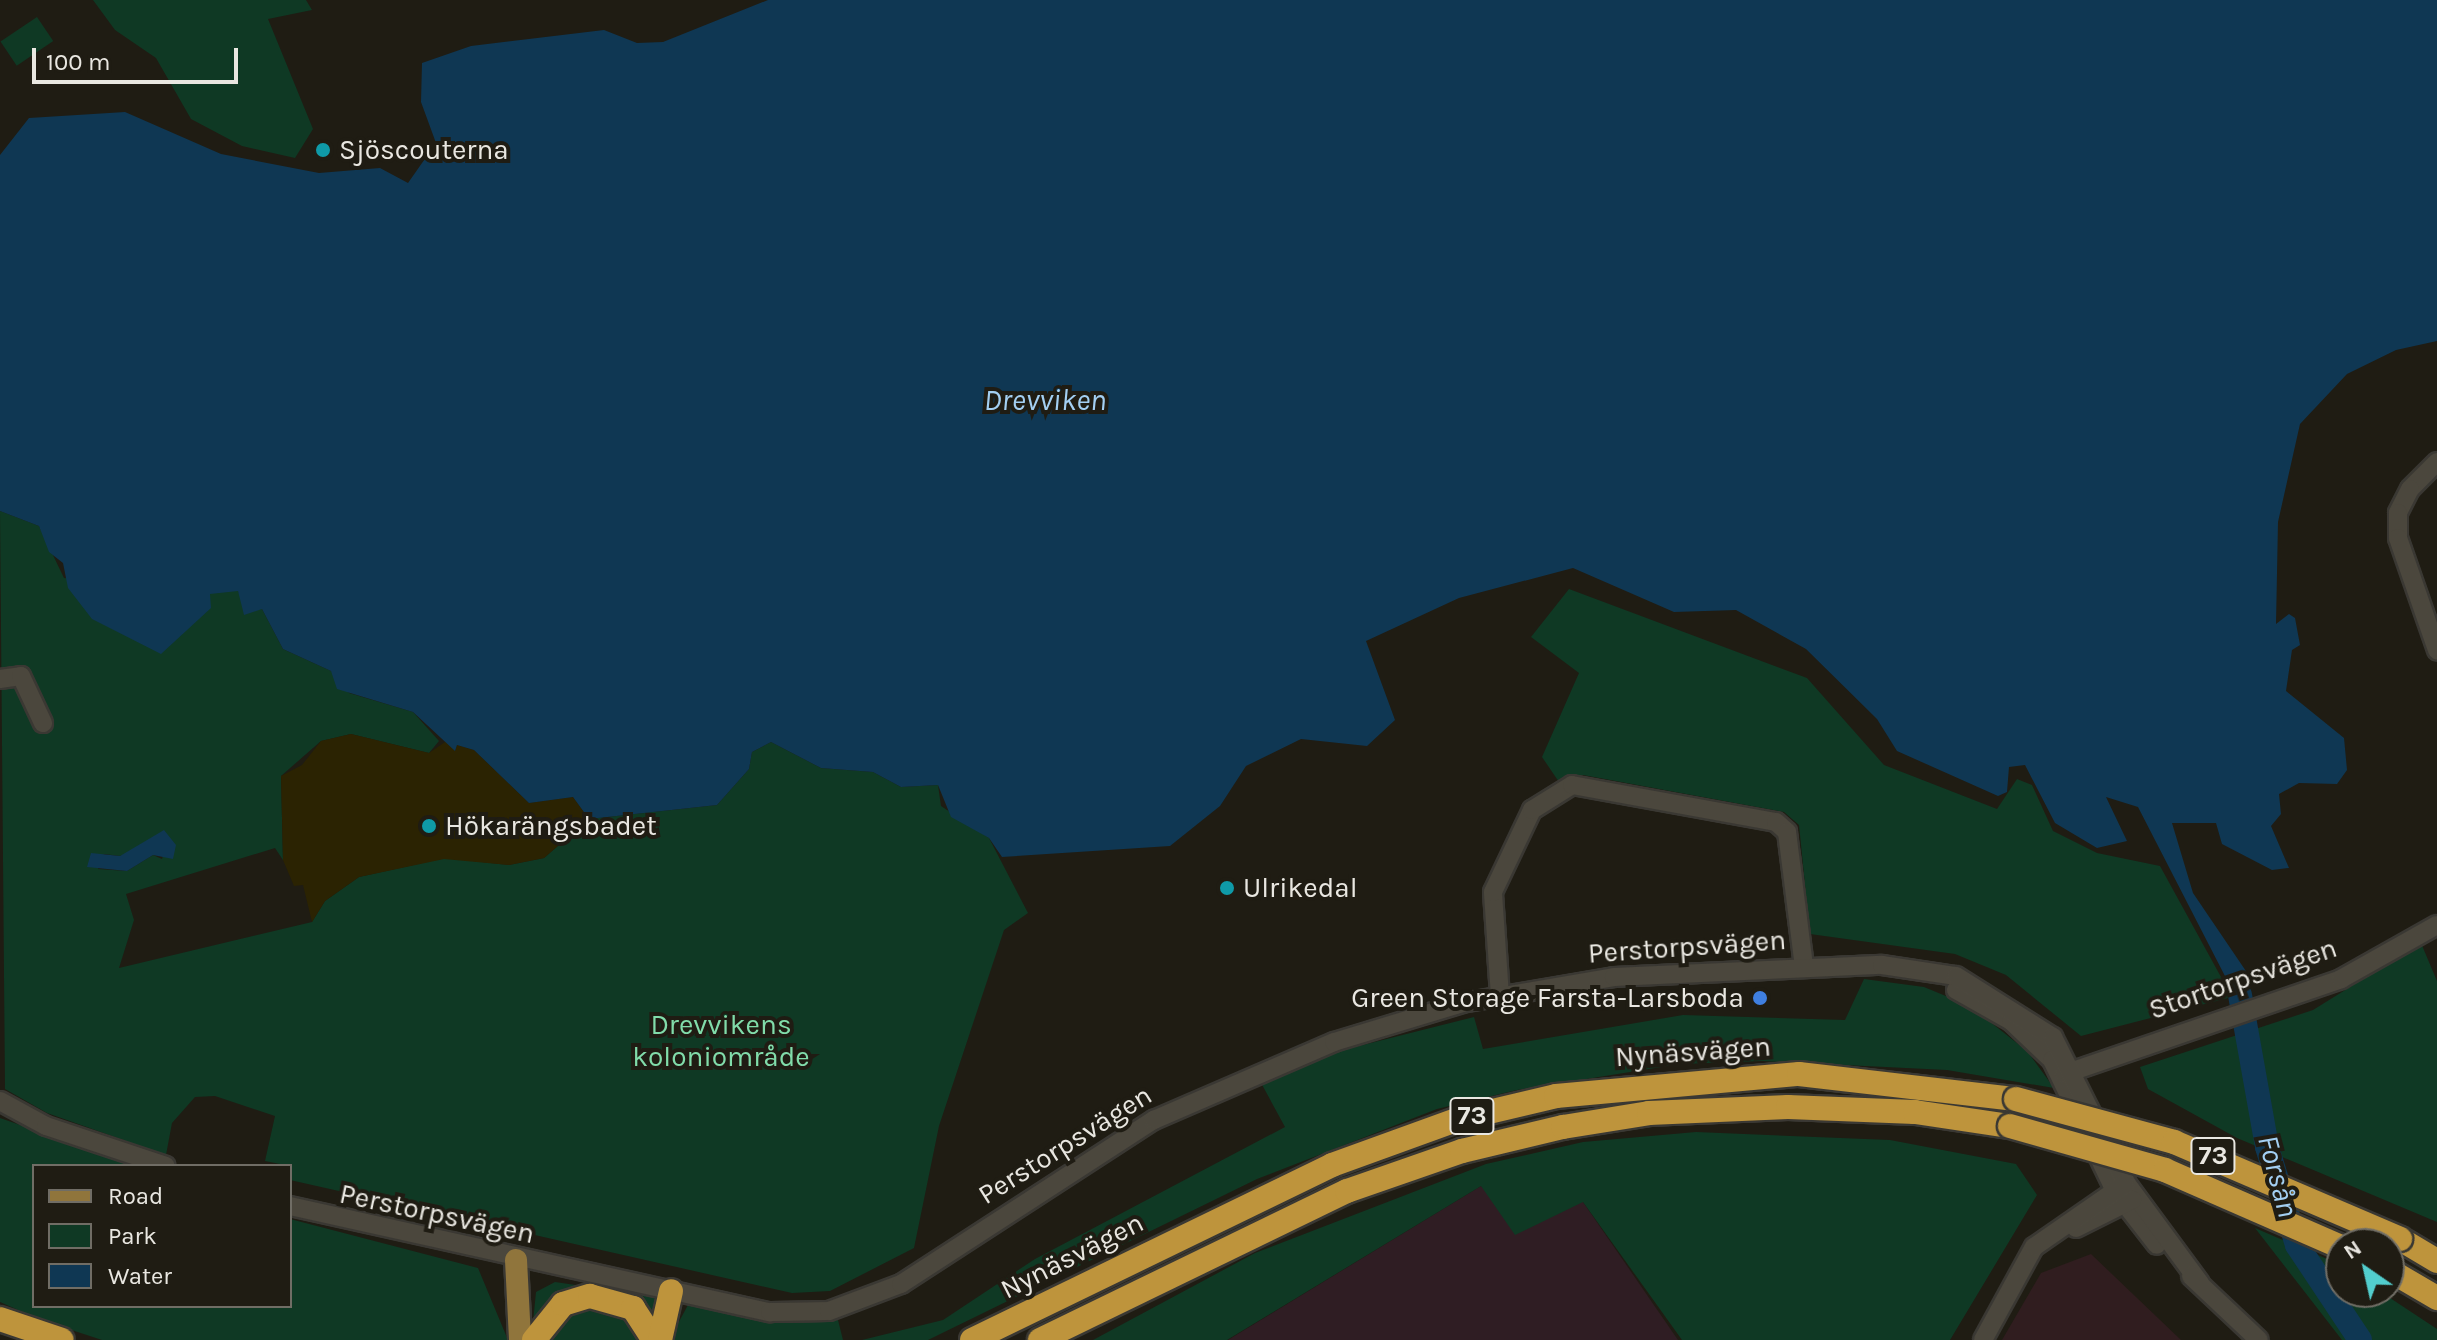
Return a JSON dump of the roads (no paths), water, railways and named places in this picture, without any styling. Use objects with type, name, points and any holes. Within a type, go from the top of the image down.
[{"type":"highway","name":"Nynäsvägen","points":[[972,1340],[1332,1165],[1459,1119],[1556,1096],[1799,1074],[2016,1099],[2174,1142],[2400,1239],[2437,1261]]},
{"type":"highway","name":"Nynäsvägen","points":[[1040,1340],[1347,1191],[1462,1151],[1563,1127],[1649,1113],[1788,1107],[1915,1112],[2010,1126],[2165,1170],[2325,1240]]},
{"type":"highway","points":[[2405,1279],[2437,1298]]},
{"type":"highway","points":[[657,1340],[671,1291]]},
{"type":"highway","points":[[532,1340],[563,1304],[590,1296],[633,1308],[657,1340]]},
{"type":"highway","points":[[0,1319],[62,1340]]},
{"type":"main road","points":[[520,1340],[521,1261]]},
{"type":"main road","points":[[521,1261],[532,1340]]},
{"type":"street","points":[[2437,462],[2410,489],[2398,513],[2398,538],[2437,650]]},
{"type":"street","points":[[0,679],[21,676],[43,723]]},
{"type":"street","points":[[1500,996],[1493,892],[1532,810],[1572,785],[1776,822],[1787,832],[1804,966]]},
{"type":"street","name":"Stortorpsvägen","points":[[2068,1072],[2201,1025],[2296,996],[2437,925]]},
{"type":"street","name":"Perstorpsvägen","points":[[292,1206],[521,1261],[770,1312],[829,1311],[866,1300],[1154,1120],[1247,1075],[1398,1021],[1500,996],[1699,968],[1882,965],[1974,998],[2041,1047],[2068,1072],[2125,1194],[2200,1283],[2259,1340]]},
{"type":"street","points":[[0,1101],[46,1126],[160,1164]]},
{"type":"street","points":[[1983,1340],[2018,1280],[2061,1237],[2125,1194]]},
{"type":"water","name":"Drevviken","points":[[768,0],[2437,0],[2437,341],[2396,350],[2347,374],[2300,424],[2278,522],[2276,624],[2289,614],[2295,618],[2300,645],[2292,650],[2286,691],[2344,738],[2347,770],[2337,784],[2299,783],[2279,794],[2281,814],[2271,826],[2289,868],[2272,870],[2222,844],[2216,823],[2172,823],[2193,893],[2252,980],[2240,995],[2227,980],[2138,807],[2106,797],[2127,841],[2097,848],[2055,823],[2025,765],[2009,767],[2007,792],[1998,796],[1897,751],[1877,719],[1806,649],[1736,610],[1674,612],[1573,568],[1459,598],[1366,641],[1395,720],[1367,746],[1301,739],[1246,766],[1220,806],[1170,846],[1002,857],[989,838],[951,817],[938,785],[901,787],[873,772],[821,768],[771,742],[752,752],[749,769],[717,805],[589,819],[573,797],[529,803],[474,750],[457,745],[455,751],[413,712],[337,689],[331,671],[283,649],[262,609],[244,615],[238,591],[210,594],[211,608],[161,654],[92,619],[68,588],[63,563],[49,552],[39,526],[0,511],[0,155],[29,118],[125,112],[221,154],[319,173],[380,168],[408,183],[436,143],[421,102],[422,63],[471,46],[604,30],[637,43],[663,42]]},
{"type":"water","points":[[164,830],[176,845],[173,859],[153,855],[127,871],[87,867],[91,853],[120,856]]},
{"type":"waterway","name":"Forsån","points":[[2240,995],[2267,1147],[2297,1245],[2360,1340]]},
{"type":"place","name":"Sjöscouterna","points":[[323,150]]},
{"type":"place","name":"Hökarängsbadet","points":[[429,826]]},
{"type":"place","name":"Ulrikedal","points":[[1227,888]]},
{"type":"place","name":"Green Storage Farsta-Larsboda","points":[[1760,998]]},
{"type":"park label","name":"Drevvikens koloniområde","points":[[721,1041]]}]
